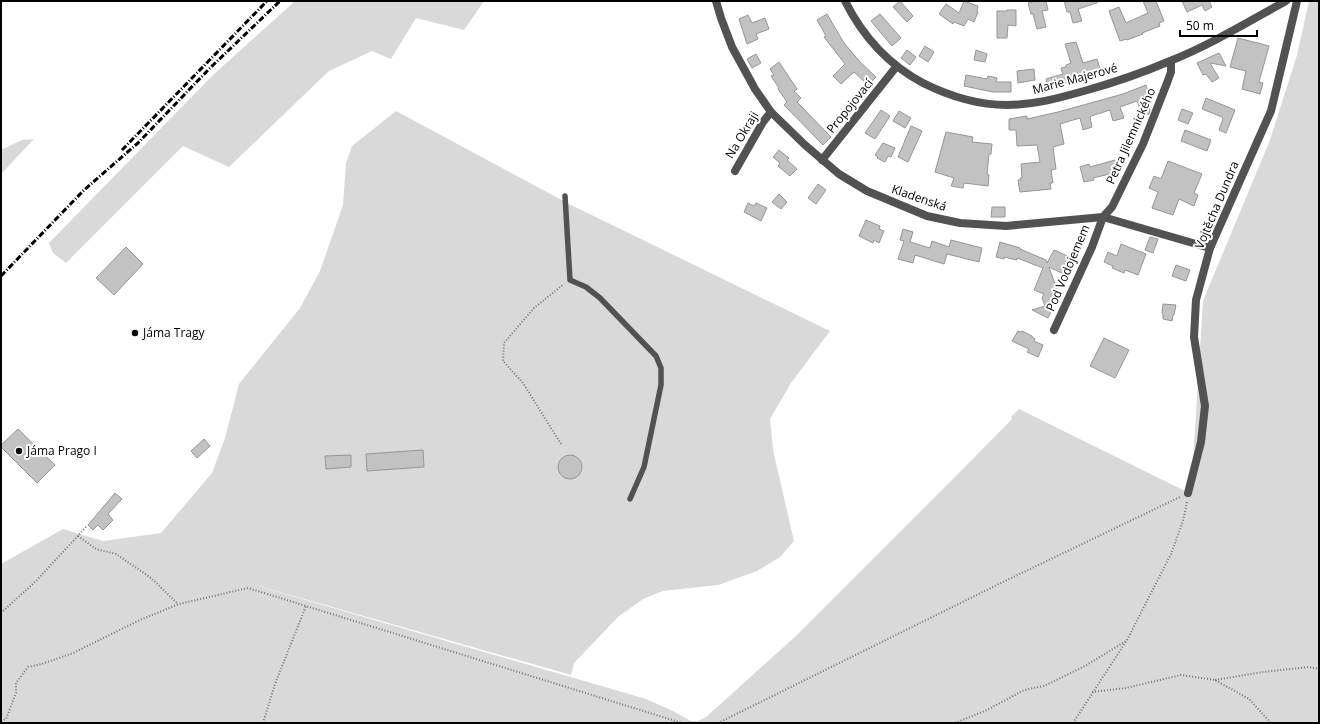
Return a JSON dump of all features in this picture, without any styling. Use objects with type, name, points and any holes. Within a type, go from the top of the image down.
[{"type":"street","name":"Kladenská","points":[[716,1],[736,56],[771,112],[804,145],[839,174],[867,191],[926,216],[960,223],[1006,226],[1103,216],[1210,248]]},
{"type":"street","name":"Marie Majerové","points":[[845,1],[851,14],[872,43],[896,67],[948,94],[974,101],[1006,105],[1027,104],[1057,99],[1105,85],[1171,61],[1236,29],[1286,1]]},
{"type":"street","name":"Vojtěcha Dundra","points":[[1188,493],[1201,442],[1206,406],[1194,337],[1196,300],[1210,248],[1271,111],[1296,1]]},
{"type":"street","name":"Petra Jilemnického","points":[[1103,216],[1114,202],[1143,144],[1171,72],[1171,61]]},
{"type":"street","name":"Propojovací","points":[[822,160],[896,67]]},
{"type":"street","name":"Na Okraji","points":[[735,171],[763,122],[771,112]]},
{"type":"street","name":"Pod Vodojemem","points":[[1054,330],[1092,247],[1103,216]]},
{"type":"lane","points":[[565,196],[570,280],[586,287],[600,298],[656,356],[661,368],[661,385],[644,467],[630,499]]},
{"type":"path","points":[[560,444],[523,383],[503,361],[504,343],[534,308],[570,280]]},
{"type":"path","points":[[1072,723],[1127,640],[1171,554],[1183,521],[1188,493]]},
{"type":"path","points":[[718,723],[1003,582],[1188,493]]},
{"type":"path","points":[[1,613],[36,582],[87,526]]},
{"type":"path","points":[[78,536],[96,549],[116,554],[151,578],[179,604]]},
{"type":"path","points":[[1,721],[6,719],[16,693],[16,683],[28,667],[42,664],[73,653],[140,620],[179,604],[248,588],[682,723]]},
{"type":"path","points":[[263,723],[275,684],[306,606]]},
{"type":"path","points":[[956,723],[987,710],[1024,690],[1044,686],[1085,666],[1127,640]]},
{"type":"path","points":[[1092,692],[1126,688],[1181,675],[1215,680],[1271,672],[1309,668],[1319,669]]},
{"type":"path","points":[[1215,680],[1249,699],[1271,723]]},
{"type":"shaded area","points":[[295,1],[484,1],[464,30],[416,18],[391,59],[372,51],[329,71],[229,167],[183,146],[66,263],[53,253],[49,243],[214,74]]},
{"type":"shaded area","points":[[1309,1],[1319,1],[1319,723],[1,723],[1,564],[63,529],[103,541],[161,533],[212,473],[225,438],[239,384],[300,308],[320,271],[343,205],[346,163],[352,146],[396,111],[571,205],[830,331],[791,383],[770,419],[773,450],[794,541],[780,557],[757,571],[718,585],[663,591],[643,599],[618,617],[574,663],[571,675],[244,582],[646,699],[691,721],[698,721],[706,717],[796,636],[958,474],[1012,419],[1011,417],[1019,409],[1191,494],[1203,301],[1270,140],[1297,55]]},
{"type":"shaded area","points":[[34,139],[1,174],[1,150],[22,140]]},
{"type":"building","points":[[900,1],[913,16],[907,22],[893,7]]},
{"type":"building","points":[[964,1],[978,6],[978,12],[974,22],[968,19],[964,26],[954,22],[953,24],[939,14],[946,4],[959,13]]},
{"type":"building","points":[[1035,1],[1046,1],[1048,10],[1042,11],[1046,27],[1037,29],[1028,3]]},
{"type":"building","points":[[1064,1],[1097,1],[1097,3],[1078,9],[1082,21],[1073,23],[1070,12],[1067,12]]},
{"type":"building","points":[[1143,1],[1156,1],[1164,21],[1159,23],[1160,26],[1142,33],[1143,34],[1120,41],[1109,11],[1119,7],[1126,23],[1148,13]]},
{"type":"building","points":[[1182,1],[1209,1],[1212,7],[1205,11],[1202,5],[1187,12]]},
{"type":"building","points":[[1016,10],[1016,26],[1008,25],[1007,38],[997,38],[997,11]]},
{"type":"building","points":[[827,14],[844,43],[861,63],[876,77],[868,85],[854,72],[841,84],[833,76],[845,64],[824,37],[826,36],[817,20]]},
{"type":"building","points":[[880,14],[901,38],[892,46],[871,21]]},
{"type":"building","points":[[748,15],[752,23],[765,18],[769,29],[756,34],[758,39],[747,44],[739,19]]},
{"type":"building","points":[[1238,38],[1269,46],[1259,82],[1263,83],[1260,94],[1242,89],[1246,71],[1230,67]]},
{"type":"building","points":[[1076,42],[1083,63],[1097,59],[1101,72],[1048,88],[1046,79],[1063,74],[1061,68],[1066,67],[1066,65],[1071,63],[1065,44]]},
{"type":"building","points":[[925,46],[934,52],[928,62],[919,56]]},
{"type":"building","points":[[907,50],[916,57],[910,65],[901,58]]},
{"type":"building","points":[[976,50],[987,54],[985,62],[974,60]]},
{"type":"building","points":[[1219,53],[1226,66],[1210,63],[1219,78],[1212,82],[1206,74],[1203,75],[1197,63]]},
{"type":"building","points":[[756,54],[761,63],[752,68],[747,59]]},
{"type":"building","points":[[779,62],[797,89],[794,91],[801,98],[797,102],[831,137],[823,145],[784,105],[787,102],[771,76],[774,75],[770,69]]},
{"type":"building","points":[[1034,69],[1035,80],[1018,83],[1017,71]]},
{"type":"building","points":[[966,75],[987,79],[988,76],[997,78],[996,82],[1011,82],[1011,92],[993,92],[964,86]]},
{"type":"building","points":[[1146,85],[1150,97],[1146,98],[1150,110],[1149,114],[1143,116],[1137,101],[1120,107],[1124,118],[1113,121],[1110,110],[1091,116],[1092,127],[1083,130],[1080,118],[1060,124],[1064,144],[1053,147],[1056,169],[1051,170],[1053,183],[1050,183],[1051,189],[1020,192],[1018,180],[1021,180],[1020,178],[1022,178],[1021,164],[1040,162],[1037,145],[1017,146],[1016,130],[1009,130],[1009,119],[1027,116],[1027,119],[1058,112],[1123,94]]},
{"type":"building","points":[[1206,98],[1235,110],[1226,133],[1219,130],[1223,119],[1222,117],[1202,109]]},
{"type":"building","points":[[1182,109],[1193,113],[1188,124],[1178,120]]},
{"type":"building","points":[[881,110],[890,116],[875,139],[865,133]]},
{"type":"building","points":[[899,111],[911,118],[905,128],[893,121]]},
{"type":"building","points":[[911,126],[922,131],[908,162],[898,157]]},
{"type":"building","points":[[1185,130],[1211,140],[1207,151],[1181,141]]},
{"type":"building","points":[[946,132],[973,137],[972,142],[992,144],[991,154],[989,154],[987,174],[989,175],[988,186],[964,183],[963,188],[951,186],[954,178],[935,172]]},
{"type":"building","points":[[883,143],[895,148],[891,157],[888,156],[885,162],[877,158],[878,157],[875,155]]},
{"type":"building","points":[[779,150],[789,158],[787,160],[797,169],[790,176],[778,166],[780,163],[773,157]]},
{"type":"building","points":[[1115,160],[1118,172],[1093,178],[1094,180],[1084,182],[1080,167],[1089,164],[1090,167]]},
{"type":"building","points":[[1168,161],[1202,174],[1194,193],[1198,195],[1194,206],[1179,199],[1173,215],[1152,208],[1158,192],[1149,188],[1154,176],[1161,179]]},
{"type":"building","points":[[818,184],[826,190],[816,204],[808,198]]},
{"type":"building","points":[[779,194],[787,202],[781,209],[772,202]]},
{"type":"building","points":[[748,203],[754,206],[756,203],[767,208],[761,221],[744,212]]},
{"type":"building","points":[[992,207],[1005,207],[1005,217],[991,217]]},
{"type":"building","points":[[866,220],[880,226],[879,229],[884,231],[879,243],[874,240],[873,243],[859,236]]},
{"type":"building","points":[[903,229],[913,232],[910,242],[930,248],[932,241],[949,247],[951,240],[982,248],[979,262],[947,254],[944,264],[915,255],[913,263],[898,259],[904,241],[900,240]]},
{"type":"building","points":[[1150,237],[1158,239],[1153,253],[1145,250]]},
{"type":"building","points":[[1000,242],[1020,248],[1046,260],[1047,263],[1054,250],[1072,258],[1064,274],[1049,267],[1057,290],[1054,295],[1055,299],[1053,303],[1055,303],[1048,318],[1032,310],[1045,306],[1042,298],[1044,294],[1034,290],[1043,268],[1017,258],[1017,260],[996,257]]},
{"type":"building","points":[[1121,244],[1146,254],[1138,275],[1125,270],[1124,273],[1112,268],[1113,266],[1104,262],[1108,252],[1117,256]]},
{"type":"building","points":[[126,247],[143,264],[114,295],[96,278]]},
{"type":"building","points":[[1176,265],[1190,270],[1186,281],[1172,276]]},
{"type":"building","points":[[1163,304],[1176,305],[1172,321],[1163,319]]},
{"type":"building","points":[[1018,331],[1022,331],[1032,336],[1035,339],[1034,341],[1043,345],[1038,357],[1027,352],[1029,349],[1012,341]]},
{"type":"building","points":[[1104,338],[1129,350],[1115,378],[1090,366]]},
{"type":"building","points":[[18,429],[55,465],[37,483],[1,447],[1,445]]},
{"type":"building","points":[[204,439],[210,446],[197,458],[191,451]]},
{"type":"building","points":[[423,450],[424,467],[367,471],[366,454]]},
{"type":"building","points":[[351,455],[351,467],[326,469],[325,456]]},
{"type":"building","points":[[570,455],[579,458],[582,467],[579,476],[570,479],[561,476],[558,467],[561,458]]},
{"type":"building","points":[[115,493],[122,499],[108,514],[113,520],[103,530],[98,525],[93,530],[88,525]]},
{"type":"railway","points":[[122,150],[267,1]]},
{"type":"railway","points":[[1,276],[84,190],[138,143],[209,69],[280,1]]},
{"type":"place","name":"Jáma Tragy","points":[[135,333]]},
{"type":"place","name":"Jáma Prago I","points":[[19,451]]}]
